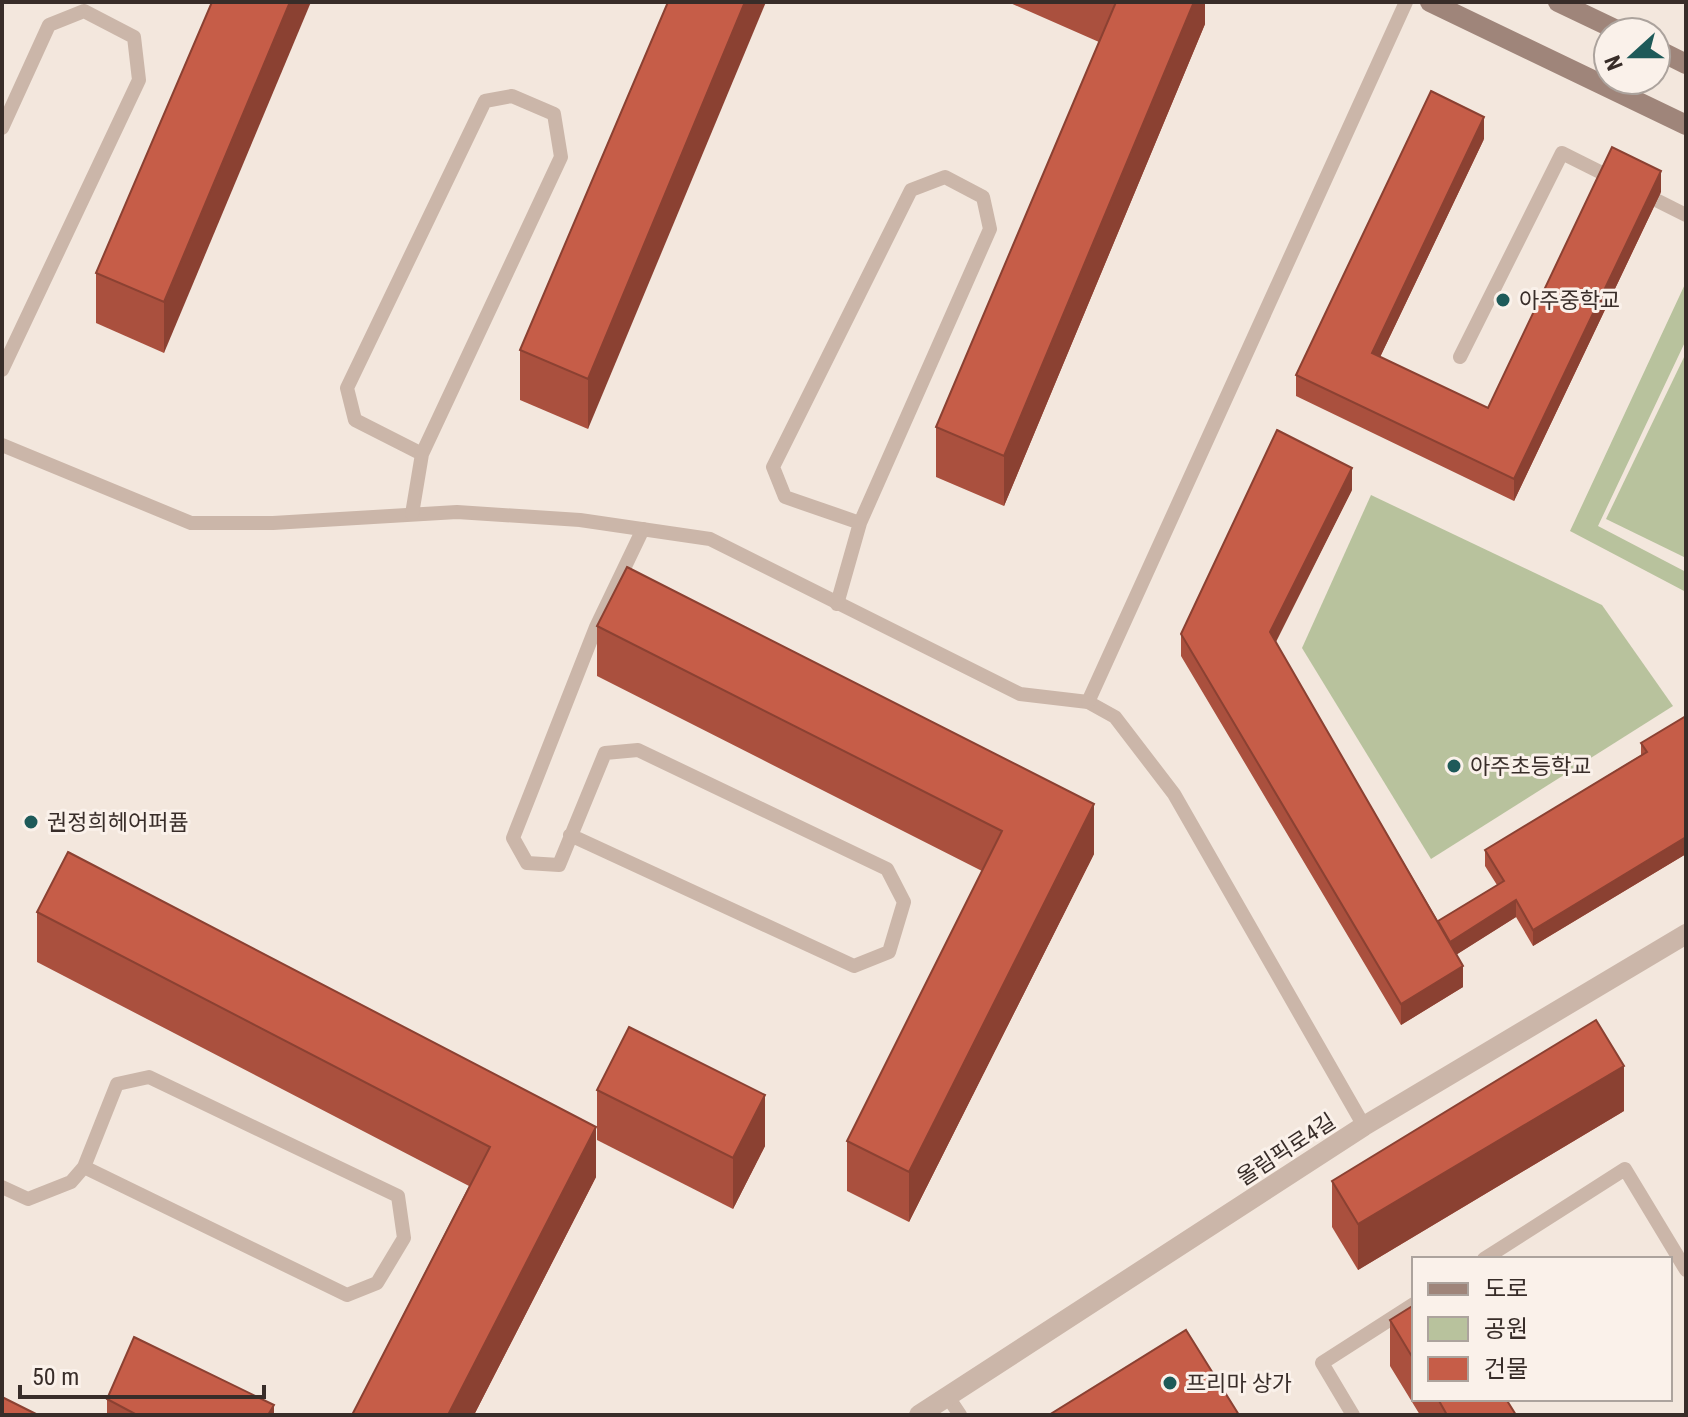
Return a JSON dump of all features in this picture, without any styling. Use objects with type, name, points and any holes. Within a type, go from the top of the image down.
[{"type":"main road","points":[[1430,2],[1686,125]]},
{"type":"main road","points":[[1558,2],[1592,18]]},
{"type":"street","name":"올림픽로4길","points":[[919,1415],[1364,1126],[1686,934]]},
{"type":"lane","points":[[1088,702],[1406,2]]},
{"type":"lane","points":[[2,128],[49,25],[84,11],[134,37],[139,80],[2,370]]},
{"type":"lane","points":[[412,514],[422,454],[561,157],[554,114],[512,96],[485,101],[347,388],[355,420],[422,454]]},
{"type":"lane","points":[[1460,357],[1562,153],[1686,215]]},
{"type":"lane","points":[[837,604],[860,523],[990,229],[983,197],[945,177],[911,190],[773,467],[785,497],[860,523]]},
{"type":"lane","points":[[2,445],[191,523],[273,523],[457,512],[564,519],[710,539],[1020,694],[1088,702],[1115,717],[1174,794],[1364,1126]]},
{"type":"lane","points":[[570,835],[854,966],[889,952],[904,902],[887,869],[638,750],[605,753],[570,835],[559,865],[527,863],[513,838],[596,627],[643,529]]},
{"type":"lane","points":[[2,1187],[28,1199],[71,1182],[84,1167],[117,1084],[149,1077],[398,1196],[404,1238],[377,1283],[347,1295],[84,1167]]},
{"type":"lane","points":[[1487,1257],[1625,1169],[1686,1270]]},
{"type":"lane","points":[[1353,1415],[1322,1363],[1412,1305]]},
{"type":"lane","points":[[948,1397],[960,1415]]},
{"type":"green space","points":[[1686,282],[1686,340],[1598,526],[1686,572],[1686,592],[1570,531]]},
{"type":"green space","points":[[1686,353],[1686,558],[1606,519]]},
{"type":"green space","points":[[1371,495],[1602,605],[1673,706],[1431,859],[1302,648]]},
{"type":"building","points":[[212,2],[290,2],[164,302],[96,273]]},
{"type":"building","points":[[668,2],[745,2],[588,379],[520,350]]},
{"type":"building","points":[[1116,2],[1194,2],[1004,456],[936,427]]},
{"type":"building","points":[[1431,91],[1484,117],[1372,353],[1488,408],[1612,147],[1661,171],[1514,479],[1296,375]]},
{"type":"building","points":[[1277,430],[1352,468],[1270,632],[1463,966],[1401,1004],[1181,634]]},
{"type":"building","points":[[627,567],[1094,804],[909,1172],[847,1141],[1002,831],[597,626]]},
{"type":"building","points":[[1686,716],[1686,837],[1533,930],[1516,900],[1450,942],[1438,921],[1504,881],[1485,850],[1647,752],[1641,743]]},
{"type":"building","points":[[68,852],[596,1127],[448,1415],[352,1415],[490,1147],[37,912]]},
{"type":"building","points":[[1596,1020],[1624,1066],[1358,1224],[1332,1181]]},
{"type":"building","points":[[629,1027],[765,1095],[733,1158],[597,1090]]},
{"type":"building","points":[[1412,1306],[1412,1357],[1390,1320]]},
{"type":"building","points":[[1186,1330],[1239,1415],[1049,1415]]},
{"type":"building","points":[[134,1337],[274,1405],[268,1415],[137,1415],[107,1399]]},
{"type":"building","points":[[2,1397],[38,1415],[2,1415]]},
{"type":"building","points":[[1439,1401],[1507,1401],[1516,1415],[1447,1415]]},
{"type":"place","name":"아주중학교","points":[[1503,300]]},
{"type":"place","name":"아주초등학교","points":[[1454,766]]},
{"type":"place","name":"권정희헤어퍼퓸","points":[[31,822]]},
{"type":"place","name":"프리마 상가","points":[[1170,1383]]}]
